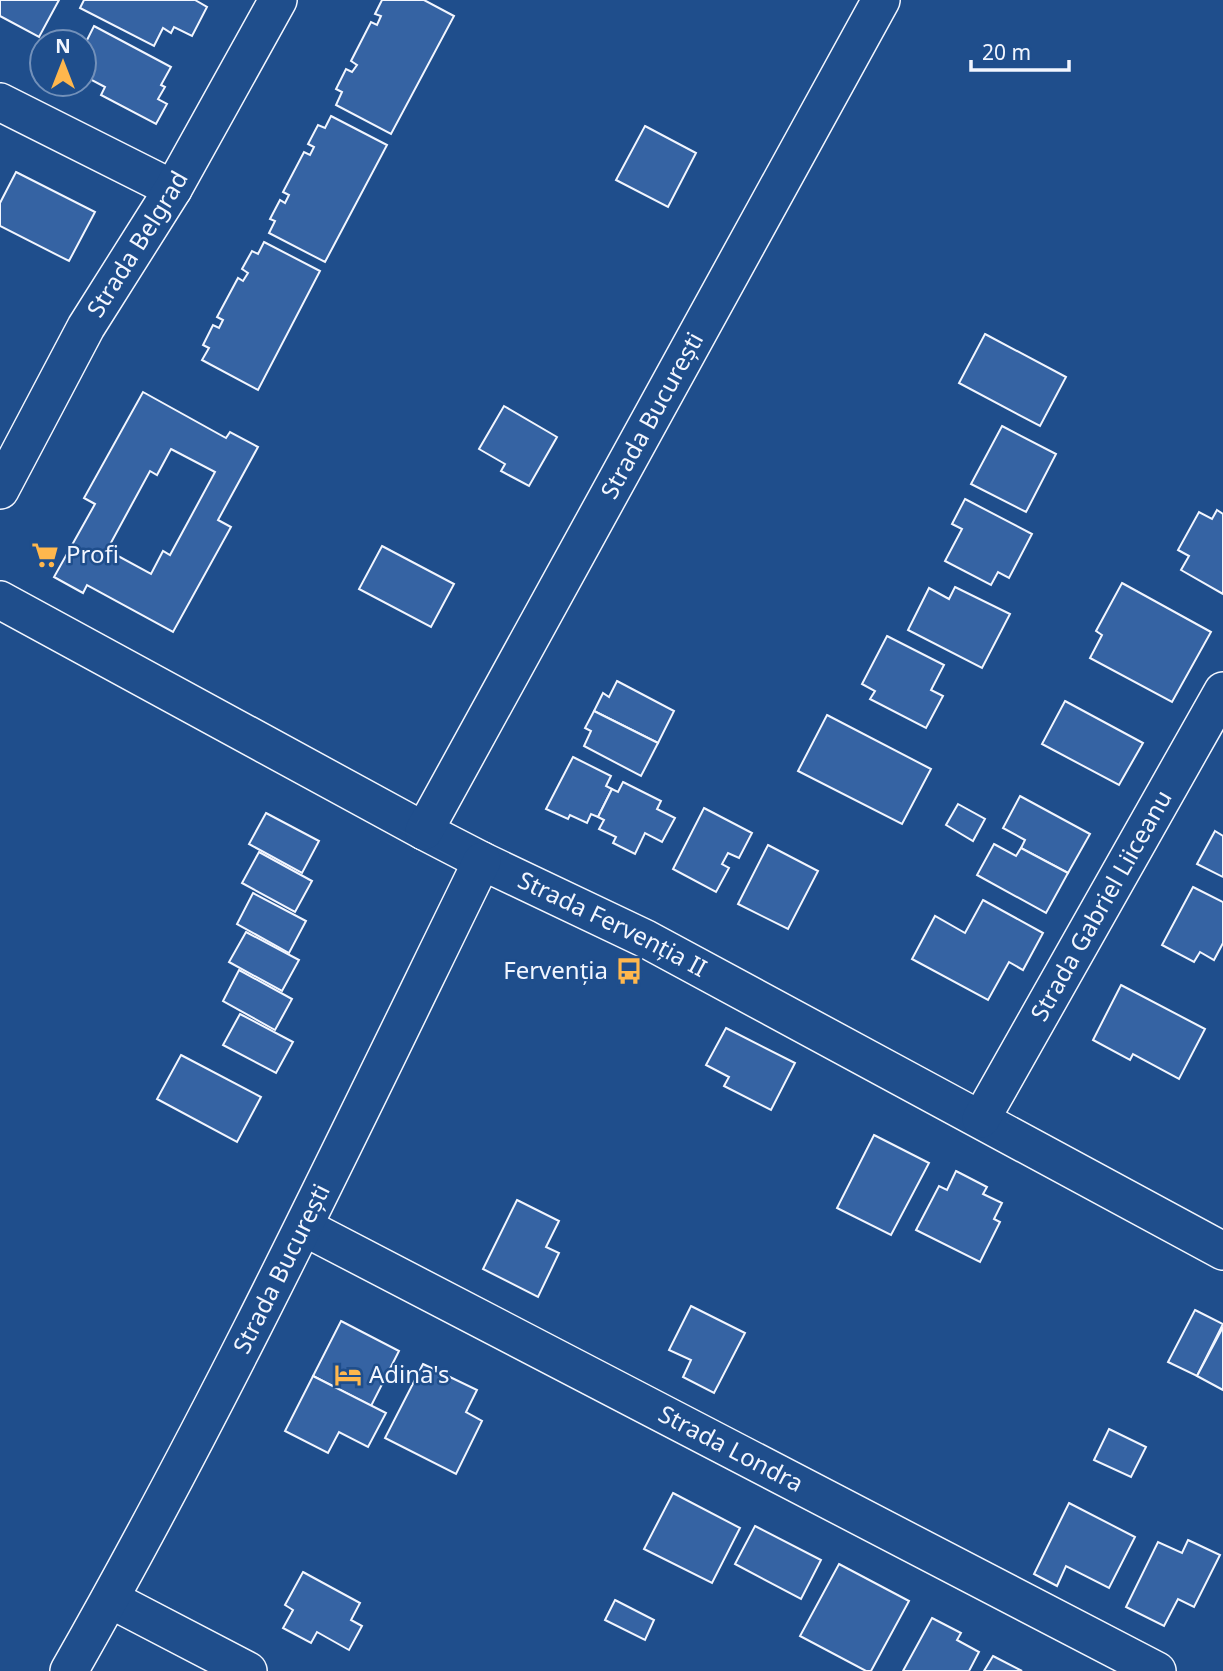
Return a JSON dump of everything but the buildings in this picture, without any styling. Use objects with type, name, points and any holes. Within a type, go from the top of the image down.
[{"type":"street","name":"Strada Belgrad","points":[[0,489],[86,327],[173,189],[278,0]]},
{"type":"street","name":"Strada București","points":[[424,831],[881,0]]},
{"type":"street","points":[[0,102],[173,189]]},
{"type":"street","name":"Strada Fervenția II","points":[[0,600],[424,831],[646,939],[1223,1251]]},
{"type":"street","name":"Strada Gabriel Liiceanu","points":[[981,1119],[1223,691]]},
{"type":"street","name":"Strada București","points":[[69,1671],[110,1599],[304,1227],[482,861]]},
{"type":"street","name":"Strada Londra","points":[[304,1227],[1157,1671]]},
{"type":"street","points":[[110,1599],[248,1671]]},
{"type":"place","name":"Profi","points":[[45,555]]},
{"type":"place","name":"Fervenția","points":[[629,971]]},
{"type":"place","name":"Adina's","points":[[348,1375]]}]
